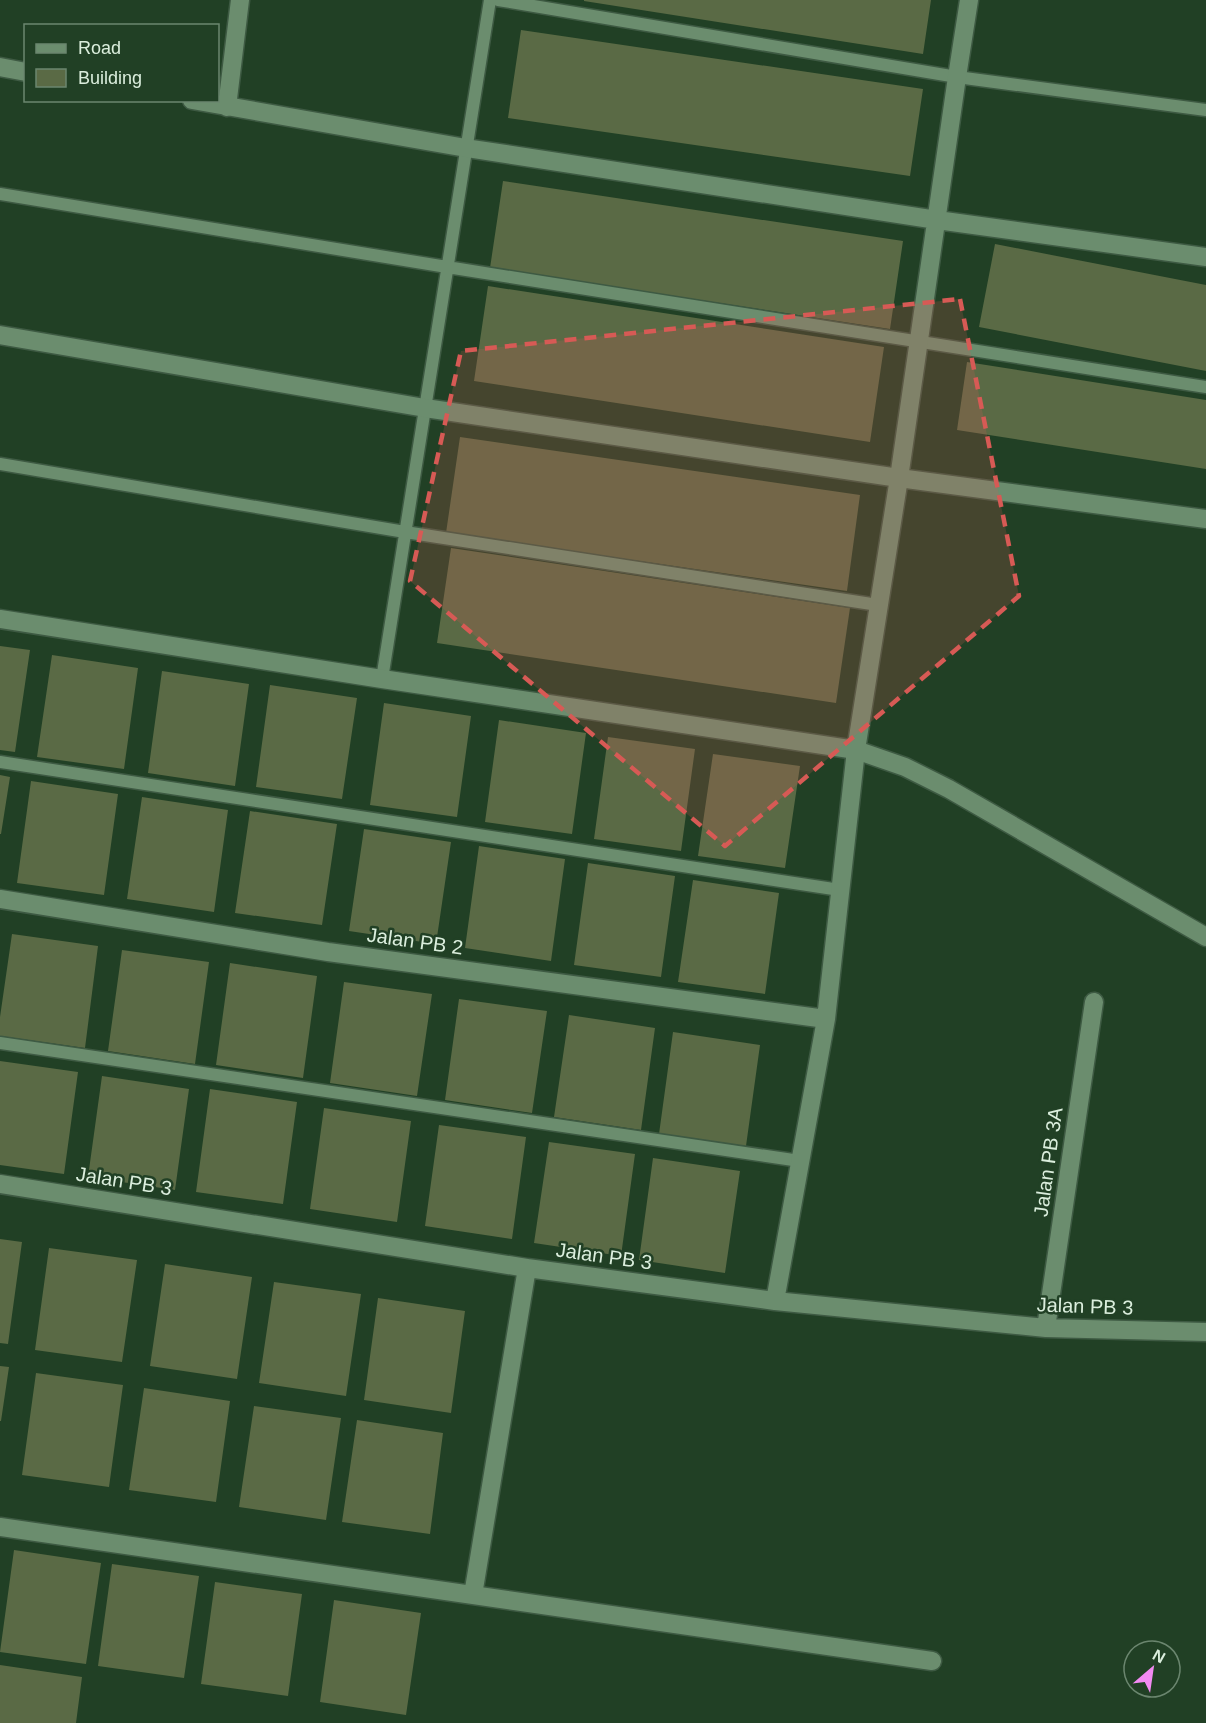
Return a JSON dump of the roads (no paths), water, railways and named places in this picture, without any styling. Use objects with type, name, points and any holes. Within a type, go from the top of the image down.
[{"type":"street","points":[[227,107],[240,0]]},
{"type":"street","points":[[775,1301],[826,1019],[856,750],[899,478],[969,0]]},
{"type":"street","points":[[0,67],[24,72]]},
{"type":"street","points":[[202,102],[466,148],[936,220],[1206,257]]},
{"type":"street","points":[[0,334],[425,408],[899,478],[1206,519]]},
{"type":"street","points":[[0,619],[856,750],[905,767],[949,789],[1206,937]]},
{"type":"street","name":"Jalan PB 2","points":[[0,899],[328,952],[826,1019]]},
{"type":"street","name":"Jalan PB 3A","points":[[1046,1328],[1094,1002]]},
{"type":"street","name":"Jalan PB 3","points":[[0,1184],[527,1268],[775,1301],[1046,1328],[1206,1332]]},
{"type":"street","points":[[473,1595],[527,1268]]},
{"type":"street","points":[[0,1527],[932,1661]]},
{"type":"lane","points":[[382,679],[490,0]]},
{"type":"lane","points":[[498,0],[957,77],[1206,110]]},
{"type":"lane","points":[[0,194],[1206,387]]},
{"type":"lane","points":[[0,464],[405,532],[878,605]]},
{"type":"lane","points":[[0,762],[840,890]]},
{"type":"lane","points":[[0,1043],[800,1161]]}]
